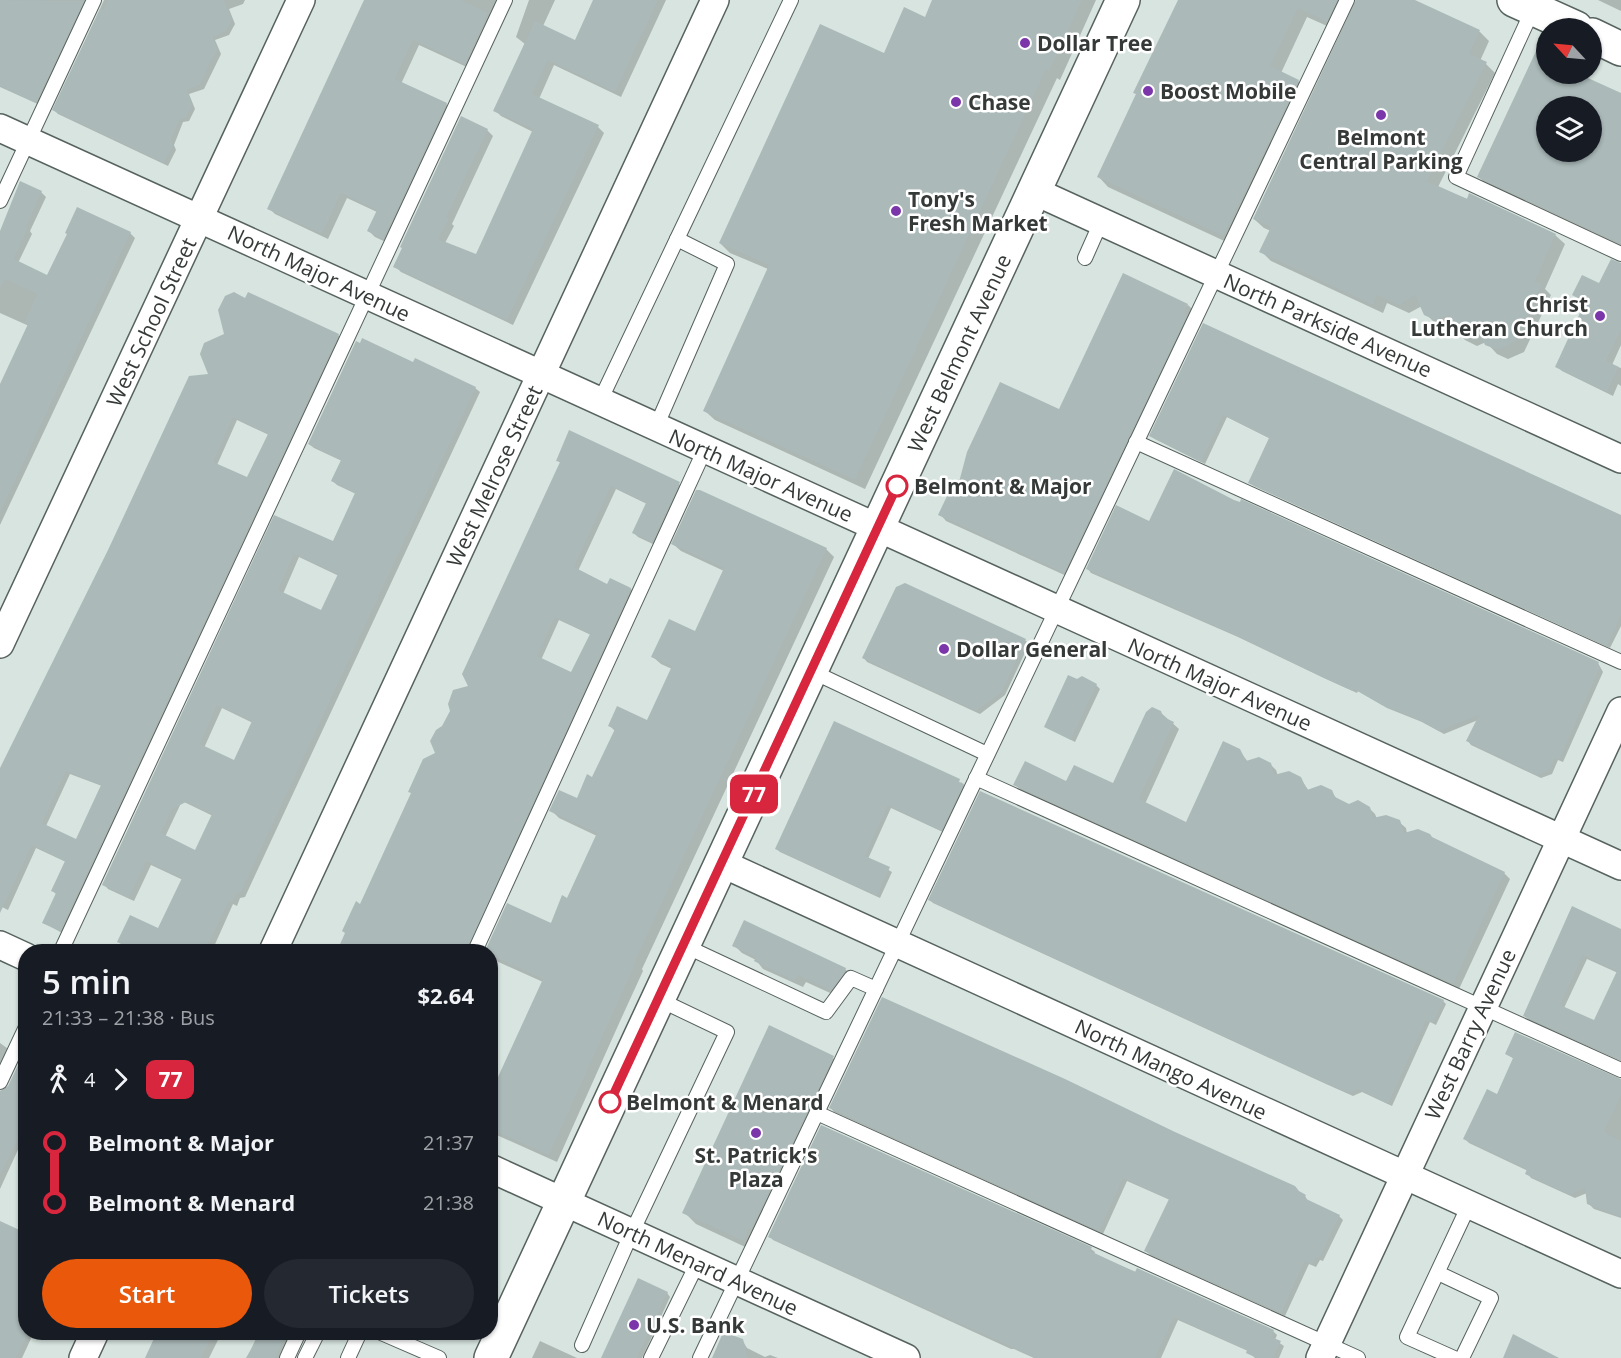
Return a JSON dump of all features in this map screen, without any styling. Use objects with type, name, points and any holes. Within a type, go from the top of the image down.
[{"type":"main road","name":"West Belmont Avenue","points":[[490,1358],[1123,0]]},
{"type":"main road","points":[[1524,4],[1554,18]]},
{"type":"main road","points":[[1602,40],[1621,49]]},
{"type":"street","name":"West School Street","points":[[0,644],[301,0]]},
{"type":"street","name":"West Melrose Street","points":[[276,944],[715,0]]},
{"type":"street","name":"North Major Avenue","points":[[0,128],[1621,866]]},
{"type":"street","name":"North Parkside Avenue","points":[[1034,192],[1621,459]]},
{"type":"street","name":"West Barry Avenue","points":[[1323,1351],[1621,711]]},
{"type":"street","name":"North Mango Avenue","points":[[721,863],[1621,1274]]},
{"type":"street","points":[[0,945],[18,953]]},
{"type":"street","name":"North Menard Avenue","points":[[498,1172],[906,1358]]},
{"type":"street","points":[[83,1358],[91,1340]]},
{"type":"lane","points":[[0,201],[94,0]]},
{"type":"lane","points":[[64,944],[505,0]]},
{"type":"lane","points":[[600,401],[791,0]]},
{"type":"lane","points":[[700,1358],[1347,0]]},
{"type":"lane","points":[[1524,4],[1456,177],[1621,254]]},
{"type":"lane","points":[[1085,258],[1101,222]]},
{"type":"lane","points":[[656,427],[727,264],[677,239]]},
{"type":"lane","points":[[1136,442],[1621,662]]},
{"type":"lane","points":[[478,944],[705,449]]},
{"type":"lane","points":[[811,671],[987,754]]},
{"type":"lane","points":[[976,778],[1484,1006],[1621,1070]]},
{"type":"lane","points":[[683,945],[826,1012],[851,978],[876,989]]},
{"type":"lane","points":[[582,1345],[632,1232],[727,1032],[658,999]]},
{"type":"lane","points":[[0,1082],[18,1044]]},
{"type":"lane","points":[[817,1113],[1323,1351],[1358,1358]]},
{"type":"lane","points":[[1454,1358],[1407,1337],[1469,1205]]},
{"type":"lane","points":[[651,1358],[698,1262]]},
{"type":"lane","points":[[1438,1273],[1491,1298],[1462,1358]]},
{"type":"lane","points":[[287,1358],[295,1340]]},
{"type":"lane","points":[[305,1358],[314,1340]]},
{"type":"lane","points":[[348,1358],[356,1340]]},
{"type":"lane","points":[[396,1340],[431,1356]]},
{"type":"building","points":[[0,0],[84,1],[36,103],[0,86]]},
{"type":"building","points":[[108,0],[224,0],[232,19],[226,31],[213,37],[218,50],[200,85],[187,90],[192,105],[186,118],[180,119],[171,140],[173,146],[164,163],[52,110],[100,9],[103,10]]},
{"type":"building","points":[[364,0],[461,0],[488,13],[465,64],[413,40],[395,79],[447,103],[383,239],[367,231],[377,210],[341,193],[322,234],[267,209]]},
{"type":"building","points":[[593,0],[658,0],[615,92],[548,60],[532,94],[599,125],[507,320],[393,267],[402,248],[400,247],[461,116],[488,129],[438,239],[476,254],[533,129],[493,111],[535,21],[575,40]]},
{"type":"building","points":[[932,0],[1082,0],[1049,71],[1046,69],[855,480],[703,411],[769,265],[719,243],[820,24],[884,53],[904,7],[925,17]]},
{"type":"building","points":[[1178,0],[1337,0],[1327,22],[1298,8],[1270,66],[1299,80],[1223,236],[1097,177],[1136,94],[1133,93]]},
{"type":"building","name":"Belmont Central Parking","points":[[1356,0],[1415,0],[1480,30],[1469,54],[1487,62],[1427,181],[1467,199],[1469,193],[1556,234],[1535,281],[1542,284],[1515,342],[1498,350],[1485,345],[1479,332],[1466,337],[1454,331],[1450,315],[1435,320],[1424,315],[1415,295],[1399,305],[1377,295],[1373,305],[1259,252],[1271,227],[1253,219]]},
{"type":"building","points":[[1536,51],[1536,84],[1601,84],[1621,93],[1621,244],[1477,177]]},
{"type":"building","points":[[20,181],[42,191],[14,259],[47,275],[77,207],[131,232],[0,513],[0,384],[28,324],[24,323],[37,294],[5,279],[0,289],[0,231]]},
{"type":"building","name":"Christ Lutheran Church","points":[[1611,259],[1621,263],[1621,330],[1606,361],[1619,367],[1607,392],[1555,367],[1585,302],[1572,295],[1582,275],[1599,283]]},
{"type":"building","points":[[1123,273],[1188,304],[1184,313],[1187,315],[1064,573],[938,515],[948,494],[955,497],[967,452],[1000,382],[1059,409]]},
{"type":"building","points":[[234,292],[245,298],[248,292],[339,334],[60,931],[42,923],[56,893],[51,891],[65,861],[32,845],[0,913],[0,768],[108,550],[189,376],[208,374],[200,354],[204,343],[224,334],[218,310],[225,296]],"holes":[[[233,417],[268,434],[247,477],[213,462]],[[66,771],[101,785],[76,839],[42,823]]]},
{"type":"building","points":[[1203,323],[1621,515],[1621,615],[1607,646],[1248,483],[1269,438],[1223,415],[1201,462],[1149,436]]},
{"type":"building","points":[[362,338],[413,362],[415,358],[476,387],[241,892],[236,894],[232,902],[229,901],[208,944],[121,944],[117,942],[130,915],[158,928],[182,878],[146,861],[129,898],[102,885],[274,515],[333,541],[355,493],[331,481],[341,460],[308,444],[356,341],[360,343]],"holes":[[[294,554],[338,574],[321,610],[278,590]],[[217,705],[252,721],[234,760],[200,744]],[[186,802],[212,814],[195,850],[161,833],[172,809]]]},
{"type":"building","points":[[569,430],[680,482],[652,542],[632,533],[646,503],[611,486],[574,567],[607,584],[610,578],[631,588],[469,944],[340,944],[345,933],[342,931],[356,901],[360,904],[411,793],[408,792],[423,759],[435,753],[430,741],[450,711],[448,704],[453,690],[468,686],[462,674],[560,462],[556,461]],"holes":[[[555,617],[590,634],[571,672],[537,656]]]},
{"type":"building","points":[[1174,469],[1234,500],[1240,502],[1241,499],[1599,662],[1597,666],[1600,667],[1559,760],[1555,758],[1549,771],[1537,775],[1466,741],[1479,715],[1439,731],[1382,705],[1354,689],[1353,691],[1233,634],[1086,569],[1116,505],[1149,521]]},
{"type":"building","points":[[696,490],[700,490],[827,548],[635,961],[549,1155],[498,1133],[498,1077],[543,979],[498,959],[498,944],[488,944],[507,903],[551,923],[562,895],[567,898],[597,833],[549,811],[559,790],[577,798],[587,774],[592,777],[615,729],[608,726],[617,706],[647,720],[672,666],[651,657],[669,619],[695,631],[724,568],[671,544]]},
{"type":"building","name":"Dollar General","points":[[905,583],[1026,639],[1002,692],[976,711],[862,658],[896,587]]},
{"type":"building","points":[[1068,675],[1077,679],[1082,676],[1097,684],[1071,740],[1044,727]]},
{"type":"building","points":[[1152,707],[1161,711],[1163,717],[1174,722],[1139,799],[1186,822],[1223,741],[1240,749],[1246,761],[1259,757],[1271,763],[1274,775],[1289,771],[1301,777],[1307,790],[1321,785],[1332,790],[1335,797],[1349,804],[1358,800],[1370,807],[1373,818],[1386,815],[1400,820],[1404,833],[1418,829],[1505,872],[1453,984],[1013,785],[1025,761],[1066,781],[1074,765],[1113,783],[1146,712]]},
{"type":"building","points":[[834,721],[960,779],[959,782],[964,784],[941,831],[888,805],[865,856],[890,867],[877,896],[775,849]]},
{"type":"building","points":[[980,791],[1444,1000],[1433,1023],[1426,1020],[1388,1104],[1358,1089],[1349,1093],[1321,1081],[928,900]]},
{"type":"building","points":[[1572,906],[1621,929],[1621,1060],[1523,1016]],"holes":[[[1583,955],[1617,971],[1594,1020],[1560,1005]]]},
{"type":"building","points":[[744,920],[846,968],[845,972],[831,990],[798,975],[795,981],[754,961],[756,957],[732,946]]},
{"type":"building","points":[[882,997],[1295,1186],[1306,1195],[1304,1198],[1340,1215],[1319,1259],[1316,1257],[1312,1265],[1305,1261],[1281,1313],[1144,1251],[1169,1199],[1123,1178],[1099,1231],[829,1108]]},
{"type":"building","name":"St. Patrick's Plaza","points":[[769,1025],[834,1056],[744,1241],[682,1213]]},
{"type":"building","points":[[1515,1032],[1621,1079],[1621,1095],[1604,1132],[1621,1141],[1621,1217],[1587,1204],[1585,1188],[1570,1195],[1525,1174],[1527,1169],[1463,1139],[1487,1089],[1497,1094],[1513,1058],[1505,1054]]},
{"type":"building","points":[[18,1065],[18,1139],[0,1175],[0,1091],[8,1086]]},
{"type":"building","points":[[821,1125],[1092,1247],[1090,1251],[1135,1272],[1137,1268],[1274,1330],[1271,1337],[1281,1341],[1273,1358],[1257,1358],[1246,1353],[1247,1350],[1174,1317],[1155,1358],[1036,1358],[768,1237]]},
{"type":"building","points":[[0,1221],[18,1229],[18,1340],[25,1340],[16,1358],[0,1358]]},
{"type":"building","name":"U.S. Bank","points":[[638,1278],[668,1292],[637,1358],[601,1358]]},
{"type":"building","points":[[729,1334],[743,1339],[748,1358],[712,1358],[722,1335]]},
{"type":"building","points":[[1513,1334],[1559,1358],[1503,1358]]},
{"type":"building","points":[[153,1340],[210,1340],[201,1358],[145,1358]]},
{"type":"building","points":[[255,1340],[283,1340],[275,1358],[247,1358]]},
{"type":"bus line","name":"77","points":[[610,1102],[897,486]]},
{"type":"place","name":"Dollar Tree","points":[[1025,43]]},
{"type":"place","name":"Boost Mobile","points":[[1148,91]]},
{"type":"place","name":"Chase","points":[[956,102]]},
{"type":"place","name":"Belmont Central Parking","points":[[1381,115]]},
{"type":"place","name":"Tony's Fresh Market","points":[[896,211]]},
{"type":"place","name":"Christ Lutheran Church","points":[[1600,316]]},
{"type":"place","name":"Belmont & Major","points":[[897,486]]},
{"type":"place","name":"Dollar General","points":[[944,649]]},
{"type":"place","name":"Belmont & Menard","points":[[610,1102]]},
{"type":"place","name":"St. Patrick's Plaza","points":[[756,1133]]},
{"type":"place","name":"U.S. Bank","points":[[634,1325]]}]
